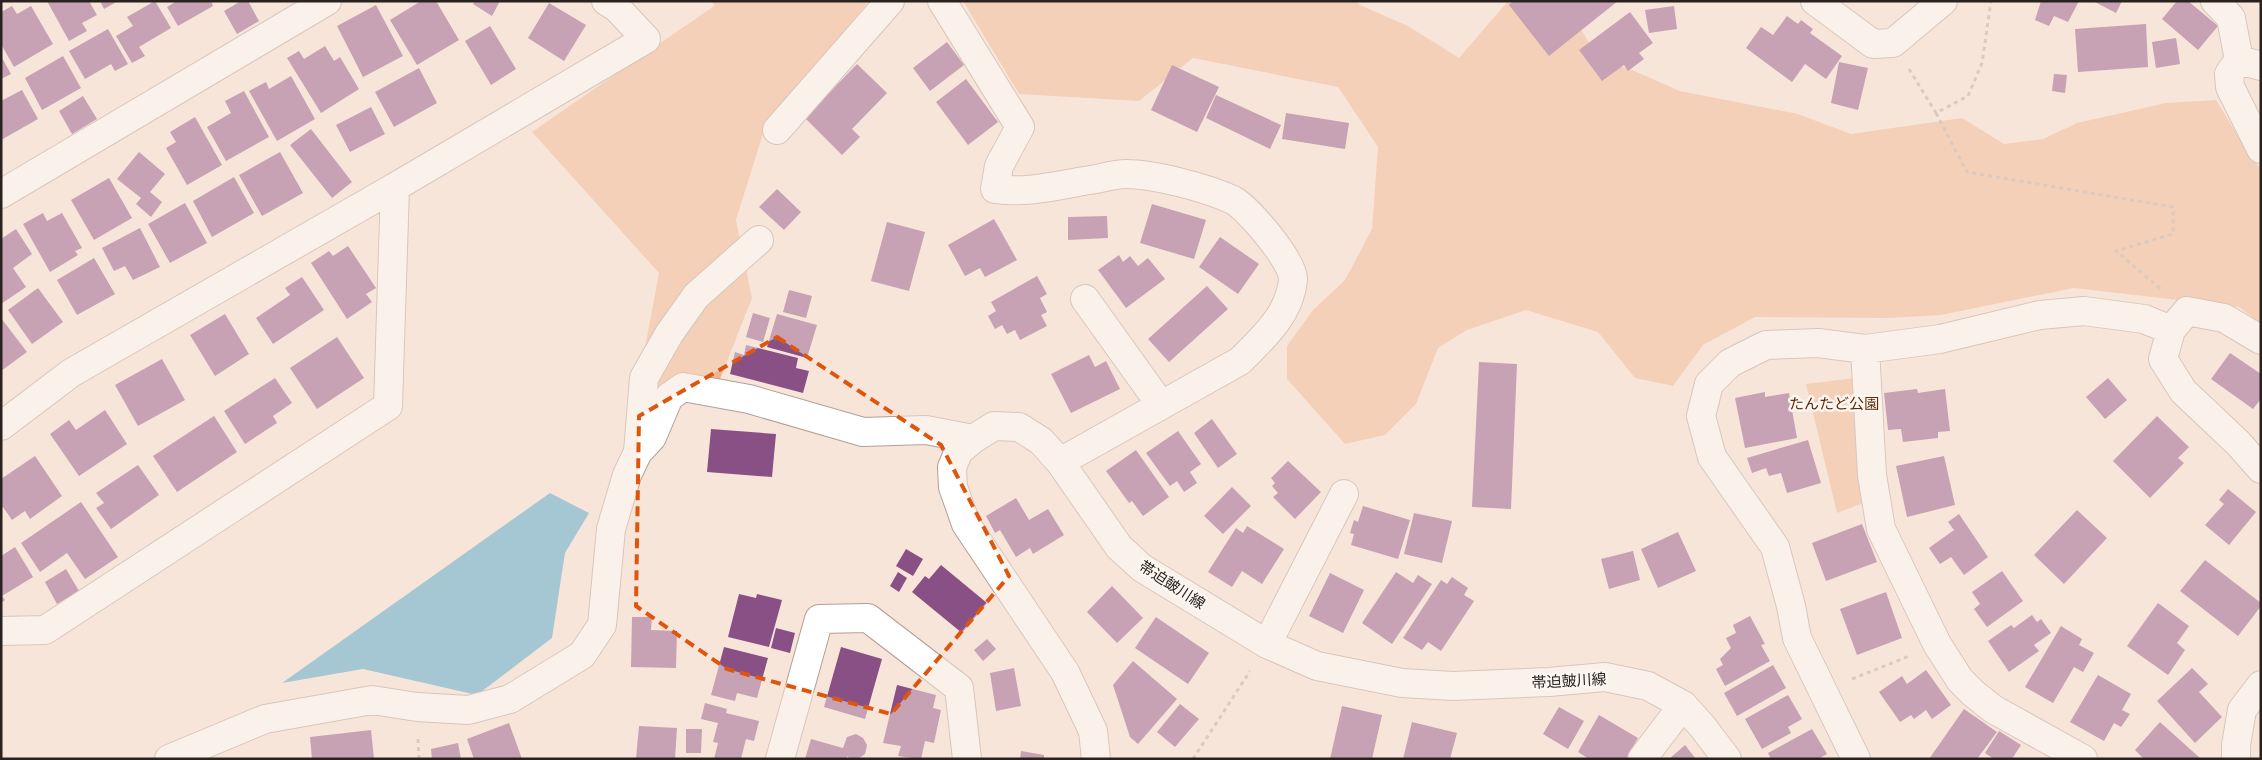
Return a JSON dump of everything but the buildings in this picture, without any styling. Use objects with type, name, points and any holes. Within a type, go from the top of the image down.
[{"type":"street","points":[[1,194],[327,1]]},
{"type":"street","points":[[1,426],[71,373],[395,187],[646,39],[616,8],[606,1]]},
{"type":"street","points":[[777,130],[890,1]]},
{"type":"street","points":[[942,1],[1020,127],[998,166],[995,189],[1015,192],[1125,174],[1159,178],[1235,201],[1281,249],[1294,278],[1288,305],[1262,338],[1240,361],[1060,462]]},
{"type":"street","points":[[1815,1],[1837,20],[1872,44],[1893,43],[1943,1]]},
{"type":"street","points":[[2216,1],[2231,18],[2250,63],[2229,74],[2230,87],[2261,149]]},
{"type":"street","points":[[1,631],[45,630],[388,406],[395,187]]},
{"type":"street","points":[[638,452],[644,378],[668,334],[696,296],[759,240]]},
{"type":"street","points":[[1085,299],[1161,405]]},
{"type":"street","points":[[1856,759],[1798,638],[1774,547],[1712,457],[1701,416],[1709,384],[1730,363],[1766,345],[1818,343],[1865,349],[1940,339],[2040,315],[2084,311],[2144,319],[2179,321],[2224,318],[2261,340]]},
{"type":"street","points":[[2179,321],[2163,359],[2183,391],[2238,443],[2261,469]]},
{"type":"street","points":[[1865,349],[1872,475],[1881,529],[1937,644],[1960,680],[1993,709],[2083,759]]},
{"type":"street","points":[[169,759],[265,719],[372,700],[418,707],[468,710],[510,699],[582,654],[602,625],[611,529],[627,475],[638,452],[652,437],[669,396],[682,387],[749,399],[863,432],[926,430],[973,439]]},
{"type":"street","name":"帯迫皷川線","points":[[1096,759],[1093,731],[1065,672],[966,524],[953,487],[952,467],[959,452],[973,439],[994,426],[1019,427],[1041,441],[1060,462],[1119,547],[1142,568],[1267,644],[1317,666],[1402,683],[1453,686],[1550,682],[1605,677],[1648,686],[1683,706],[1702,726],[1727,759]]},
{"type":"street","points":[[1267,644],[1344,494]]},
{"type":"street","points":[[780,759],[819,619],[868,618],[959,688],[967,759]]},
{"type":"street","points":[[2236,759],[2236,745],[2242,710],[2261,685]]},
{"type":"street","points":[[1642,759],[1683,706]]},
{"type":"path","points":[[1936,113],[1968,96],[1982,63],[1991,1]]},
{"type":"path","points":[[1893,43],[1936,113],[1967,172],[2173,207],[2173,234],[2116,251],[2179,321]]},
{"type":"path","points":[[1193,759],[1267,644]]},
{"type":"path","points":[[1824,691],[1937,644]]},
{"type":"highlighted area","points":[[777,337],[941,445],[1009,576],[891,714],[727,669],[636,606],[639,416]]},
{"type":"green space","points":[[713,1],[869,1],[765,127],[736,220],[752,298],[720,379],[646,390],[642,363],[659,273],[532,132],[714,6]]},
{"type":"green space","points":[[963,1],[1356,1],[1360,5],[1408,26],[1459,58],[1508,1],[1548,1],[1573,16],[1599,59],[1632,70],[1680,91],[1798,114],[1851,134],[1962,118],[2004,144],[2043,139],[2077,123],[2166,103],[2216,100],[2251,157],[2261,169],[2261,324],[2239,307],[2074,288],[1941,315],[1889,318],[1755,317],[1703,345],[1673,386],[1635,378],[1598,332],[1526,310],[1467,330],[1438,348],[1416,404],[1385,435],[1345,444],[1287,379],[1287,346],[1313,310],[1345,280],[1372,229],[1378,147],[1338,87],[1193,58],[1139,101],[1019,94]]},
{"type":"green space","name":"たんたど公園","points":[[1855,378],[1866,502],[1837,513],[1806,384]]},
{"type":"water","points":[[550,493],[589,513],[565,553],[552,638],[477,695],[363,669],[282,683]]}]
